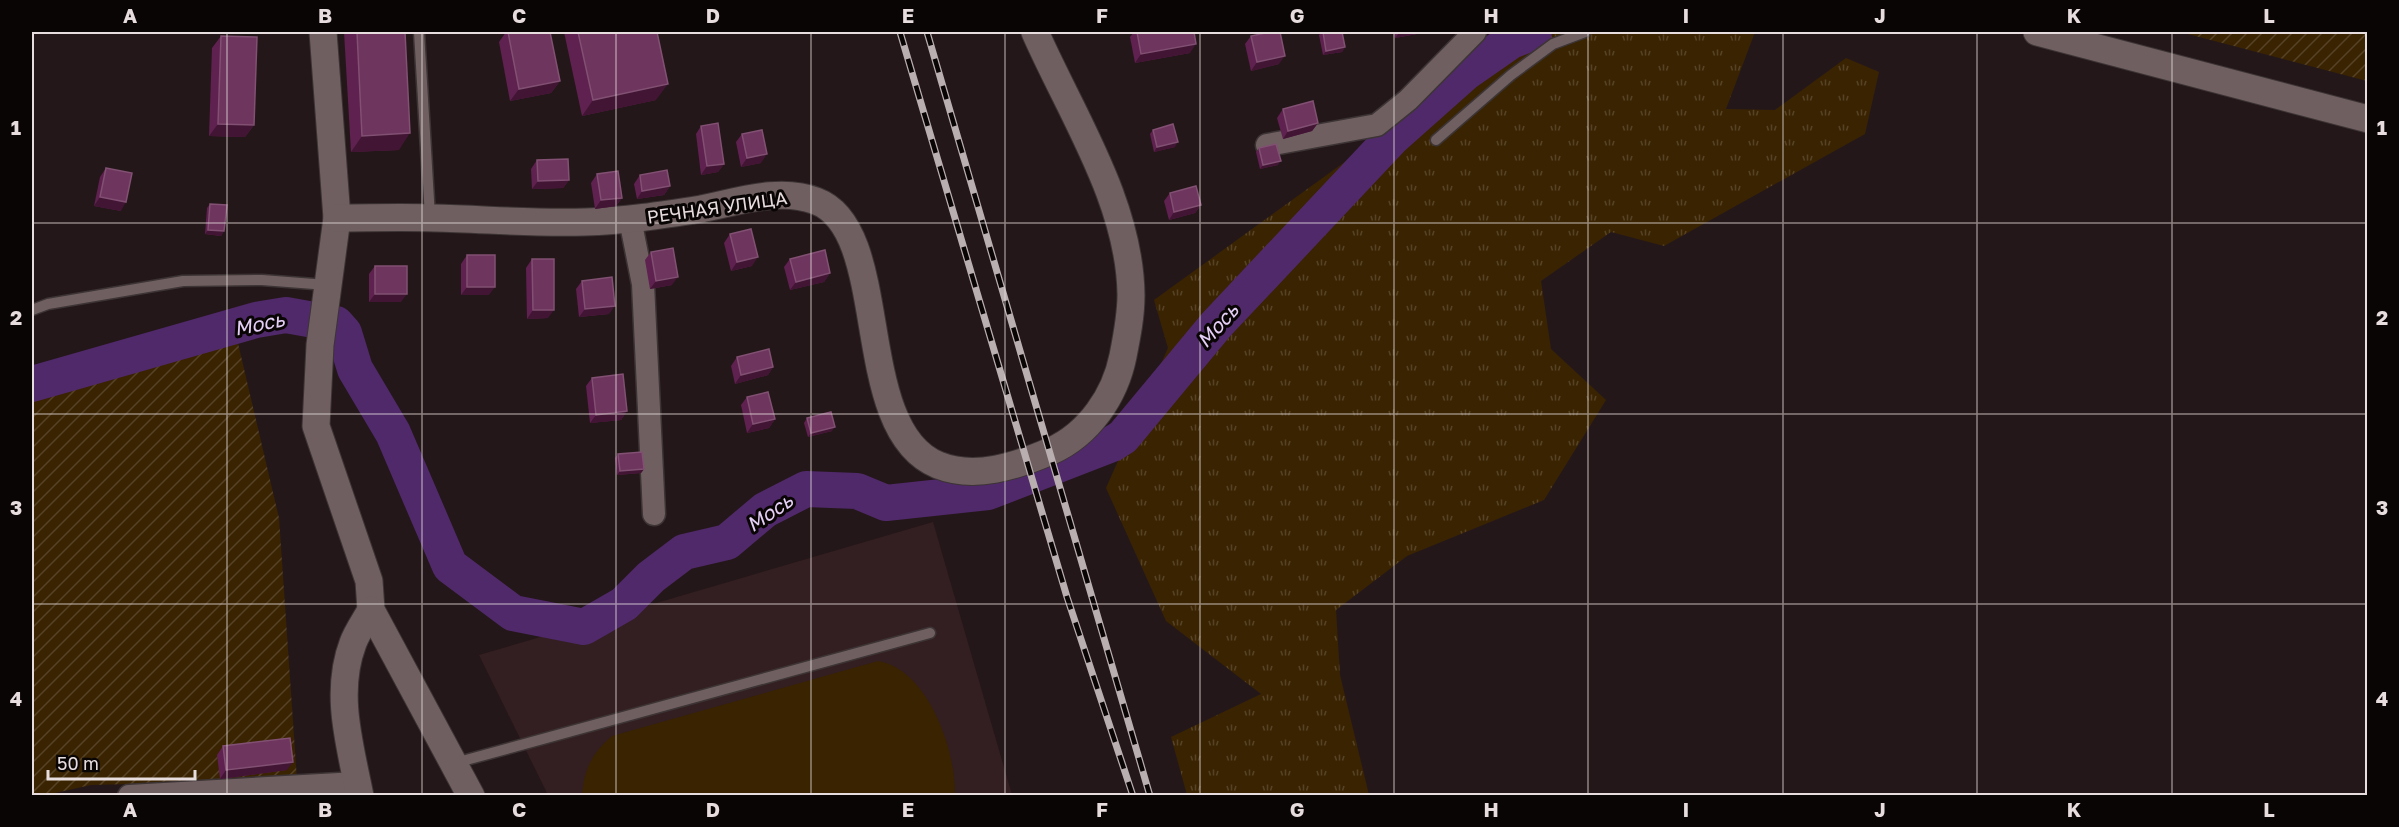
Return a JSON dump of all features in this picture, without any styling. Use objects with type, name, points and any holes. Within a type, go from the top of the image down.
[{"type":"street","points":[[322,32],[337,218],[320,345],[316,426],[369,580],[371,610],[471,795]]},
{"type":"street","name":"РЕЧНАЯ УЛИЦА","points":[[337,218],[582,222],[630,219],[786,195],[805,197],[830,208],[841,220],[855,248],[885,389],[894,414],[913,447],[936,464],[953,470],[987,471],[1036,457],[1070,441],[1098,413],[1119,373],[1130,321],[1131,294],[1124,238],[1108,188],[1035,32]]},
{"type":"street","points":[[1267,145],[1377,125],[1408,100],[1476,32]]},
{"type":"street","points":[[2037,32],[2367,119]]},
{"type":"street","points":[[630,219],[643,284],[654,514]]},
{"type":"street","points":[[129,795],[359,789],[343,710],[345,677],[353,643],[371,610]]},
{"type":"lane","points":[[419,32],[430,218]]},
{"type":"lane","points":[[1437,140],[1511,75],[1553,44],[1585,32]]},
{"type":"lane","points":[[32,310],[48,304],[183,281],[262,280],[326,292]]},
{"type":"lane","points":[[454,764],[930,633]]},
{"type":"shaded area","points":[[933,522],[1012,795],[548,795],[479,655]]},
{"type":"green space","points":[[1492,32],[1755,32],[1726,109],[1775,110],[1846,58],[1879,72],[1865,134],[1664,246],[1611,232],[1541,281],[1551,349],[1606,400],[1544,500],[1407,556],[1336,610],[1340,675],[1369,795],[1187,795],[1171,737],[1261,694],[1166,621],[1106,488],[1168,348],[1154,300],[1364,148]]},
{"type":"green space","points":[[2180,32],[2367,32],[2367,81]]},
{"type":"green space","points":[[237,339],[279,518],[297,780],[91,785],[32,796],[32,401]]},
{"type":"green space","points":[[878,661],[896,667],[911,679],[925,695],[936,714],[950,757],[955,795],[582,795],[590,762],[612,736]]},
{"type":"building","points":[[357,32],[405,32],[410,133],[362,136]]},
{"type":"building","points":[[508,32],[550,32],[560,81],[519,89]]},
{"type":"building","points":[[578,32],[657,32],[668,84],[593,100]]},
{"type":"building","points":[[1137,32],[1194,32],[1196,44],[1141,54]]},
{"type":"building","points":[[1280,32],[1285,56],[1257,62],[1251,36]]},
{"type":"building","points":[[1323,32],[1342,32],[1345,47],[1326,51]]},
{"type":"building","points":[[221,36],[257,37],[254,125],[218,124]]},
{"type":"building","points":[[1313,101],[1318,123],[1288,131],[1283,109]]},
{"type":"building","points":[[718,123],[724,164],[707,166],[701,126]]},
{"type":"building","points":[[1173,124],[1178,142],[1157,147],[1153,130]]},
{"type":"building","points":[[762,130],[767,154],[747,158],[742,134]]},
{"type":"building","points":[[1276,144],[1281,161],[1263,165],[1259,148]]},
{"type":"building","points":[[568,159],[569,180],[538,181],[537,160]]},
{"type":"building","points":[[106,168],[132,173],[126,202],[100,197]]},
{"type":"building","points":[[667,170],[670,186],[642,191],[640,175]]},
{"type":"building","points":[[618,171],[622,198],[601,200],[597,174]]},
{"type":"building","points":[[1196,186],[1201,205],[1174,212],[1170,193]]},
{"type":"building","points":[[210,204],[227,205],[224,231],[208,230]]},
{"type":"building","points":[[751,229],[758,257],[737,262],[730,234]]},
{"type":"building","points":[[673,248],[678,277],[656,281],[651,252]]},
{"type":"building","points":[[825,250],[830,273],[796,282],[790,259]]},
{"type":"building","points":[[467,255],[495,255],[495,287],[467,287]]},
{"type":"building","points":[[532,259],[554,259],[554,310],[533,310]]},
{"type":"building","points":[[375,266],[407,266],[407,294],[375,294]]},
{"type":"building","points":[[612,277],[615,306],[585,309],[582,281]]},
{"type":"building","points":[[769,349],[773,367],[741,375],[737,357]]},
{"type":"building","points":[[623,374],[627,411],[596,415],[592,378]]},
{"type":"building","points":[[768,392],[775,419],[753,424],[747,397]]},
{"type":"building","points":[[831,412],[835,427],[811,433],[807,418]]},
{"type":"building","points":[[642,452],[644,469],[620,471],[618,454]]},
{"type":"building","points":[[290,738],[293,762],[226,770],[223,746]]},
{"type":"waterway","name":"Мось","points":[[32,384],[256,320],[286,315],[336,324],[344,333],[355,369],[393,433],[450,566],[513,613],[584,627],[624,604],[651,577],[684,552],[727,542],[765,510],[806,489],[857,491],[886,503],[988,492],[1112,444],[1123,437],[1216,325],[1393,137],[1465,73],[1511,41],[1534,32]]},
{"type":"railway","points":[[900,32],[1067,597],[1133,796]]},
{"type":"railway","points":[[927,32],[1150,796]]}]
